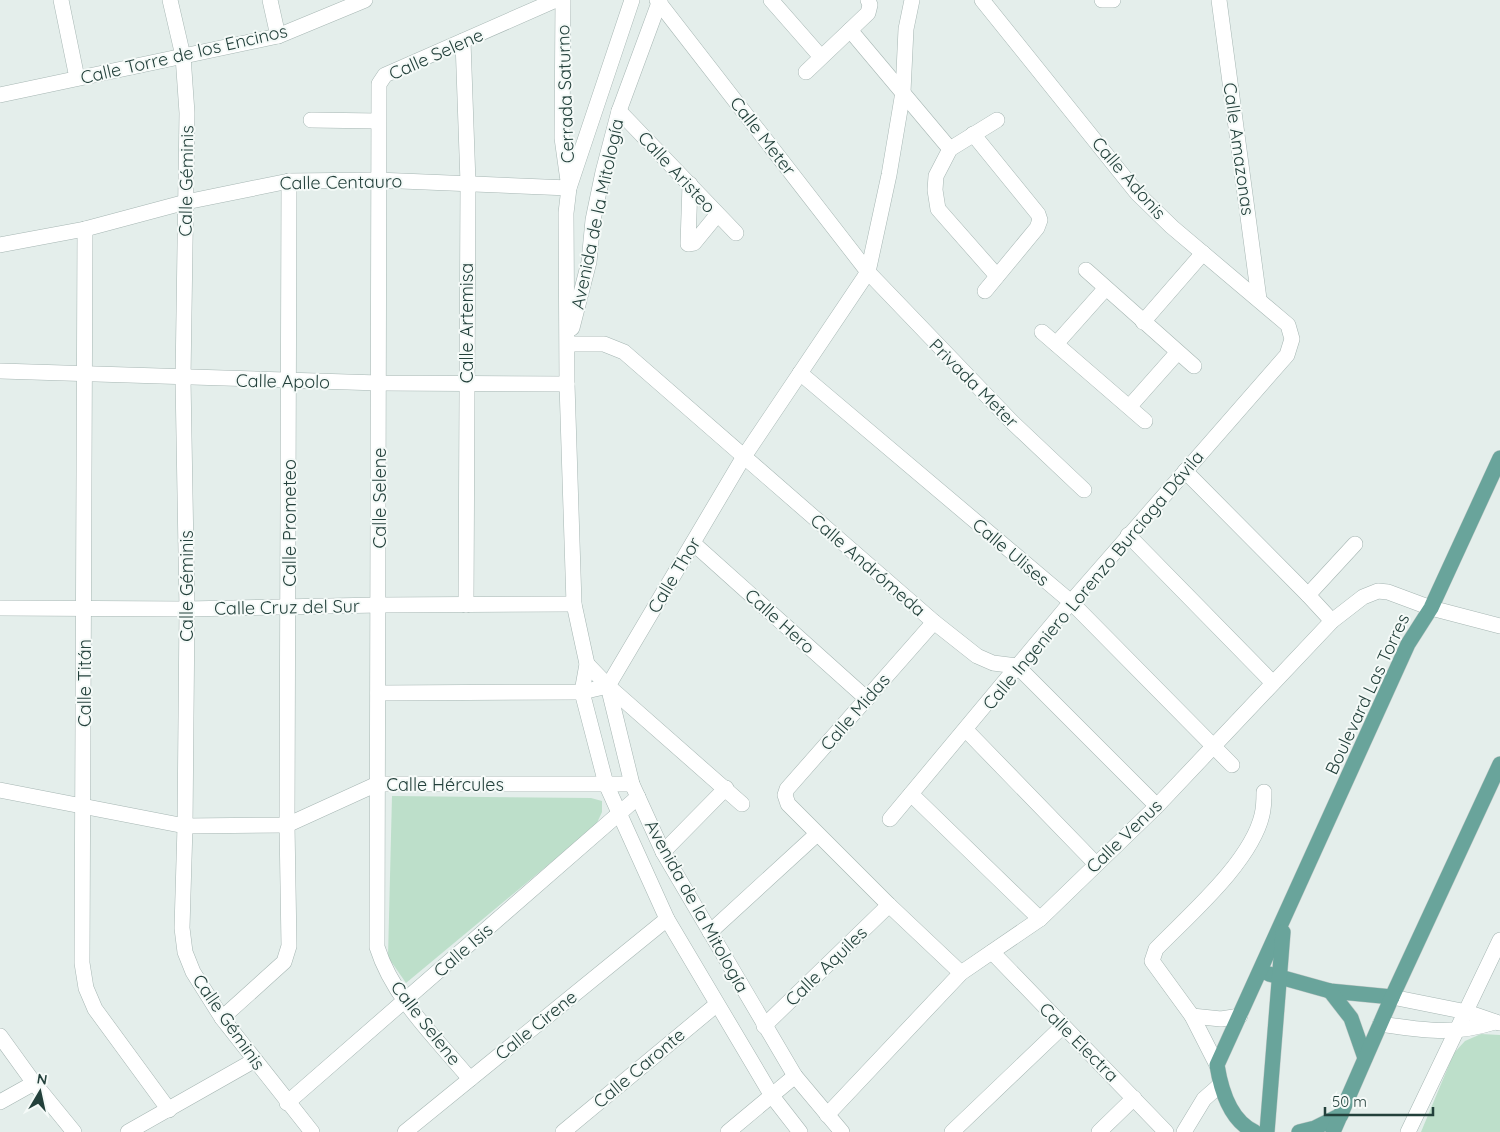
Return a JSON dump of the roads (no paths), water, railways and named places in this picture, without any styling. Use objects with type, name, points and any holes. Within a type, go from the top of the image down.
[{"type":"main road","name":"Boulevard Las Torres","points":[[1255,1132],[1248,1129],[1230,1107],[1220,1085],[1218,1065],[1408,644],[1431,608],[1500,458]]},
{"type":"main road","points":[[1333,1132],[1392,997],[1500,764]]},
{"type":"main road","name":"Boulevard Las Torres","points":[[1267,1132],[1284,920]]},
{"type":"main road","points":[[1261,972],[1330,991],[1392,997]]},
{"type":"main road","points":[[1330,991],[1350,1018],[1365,1058]]},
{"type":"main road","points":[[1299,1132],[1314,1128],[1340,1115]]},
{"type":"street","points":[[61,0],[77,78]]},
{"type":"street","name":"Calle Géminis","points":[[170,0],[183,56],[188,113],[183,378],[187,609],[182,928],[185,952],[193,972],[222,1018],[287,1103],[312,1132]]},
{"type":"street","points":[[270,0],[278,36]]},
{"type":"street","name":"Calle Torre de los Encinos","points":[[0,95],[278,36],[363,0]]},
{"type":"street","name":"Calle Selene","points":[[470,1078],[405,1000],[384,967],[377,947],[379,605],[377,180],[379,84],[381,79],[556,0]]},
{"type":"street","name":"Cerrada Saturno","points":[[563,0],[562,138],[569,188]]},
{"type":"street","name":"Avenida de la Mitología","points":[[632,0],[569,188],[565,239],[568,344],[567,384],[574,604],[587,664],[582,692],[606,784],[667,919],[716,1005],[772,1096],[800,1132]]},
{"type":"street","points":[[771,0],[821,56]]},
{"type":"street","points":[[806,72],[868,13],[870,5],[868,0]]},
{"type":"street","points":[[868,272],[889,175],[903,92],[906,29],[912,0]]},
{"type":"street","points":[[1102,0],[1113,0]]},
{"type":"street","name":"Calle Amazonas","points":[[1219,0],[1259,299]]},
{"type":"street","name":"Avenida de la Mitología","points":[[568,344],[589,262],[595,210],[619,110],[659,1]]},
{"type":"street","name":"Calle Meter","points":[[659,1],[868,272]]},
{"type":"street","name":"Calle Adonis","points":[[987,2],[1137,193],[1203,253],[1288,325],[1292,339]]},
{"type":"street","points":[[850,30],[950,149]]},
{"type":"street","name":"Calle Artemisa","points":[[463,41],[468,183],[466,606]]},
{"type":"street","name":"Calle Aristeo","points":[[619,110],[736,233]]},
{"type":"street","points":[[311,120],[378,121]]},
{"type":"street","points":[[996,120],[950,149],[936,176],[935,195],[938,209],[997,276]]},
{"type":"street","points":[[973,134],[1038,214],[1040,220],[1036,228],[985,291]]},
{"type":"street","name":"Calle Centauro","points":[[0,244],[85,229],[186,202],[289,181],[377,180],[569,188]]},
{"type":"street","name":"Calle Prometeo","points":[[222,1018],[284,962],[288,954],[289,181]]},
{"type":"street","points":[[690,184],[688,244],[694,243],[717,215]]},
{"type":"street","name":"Calle Titán","points":[[85,229],[86,374],[82,963],[86,988],[94,1009],[169,1110]]},
{"type":"street","points":[[1144,322],[1203,253]]},
{"type":"street","points":[[1086,270],[1105,289],[1194,366]]},
{"type":"street","name":"Calle Thor","points":[[608,686],[743,458],[868,272]]},
{"type":"street","name":"Privada Meter","points":[[868,272],[999,409],[1084,490]]},
{"type":"street","points":[[1056,344],[1105,289]]},
{"type":"street","points":[[1042,332],[1130,406],[1145,421]]},
{"type":"street","name":"Calle Ingeniero Lorenzo Burciaga Dávila","points":[[890,819],[1071,602],[1287,355],[1292,339]]},
{"type":"street","name":"Calle Andrómeda","points":[[568,344],[604,344],[624,352],[743,458],[934,622],[977,656],[994,663],[1017,666]]},
{"type":"street","points":[[1130,406],[1177,353]]},
{"type":"street","name":"Calle Apolo","points":[[0,371],[290,381],[567,384]]},
{"type":"street","name":"Calle Ulises","points":[[800,373],[1071,602],[1232,765]]},
{"type":"street","points":[[1185,471],[1332,621]]},
{"type":"street","points":[[1128,536],[1273,683]]},
{"type":"street","name":"Calle Hero","points":[[692,543],[867,699]]},
{"type":"street","points":[[1308,595],[1354,544]]},
{"type":"street","name":"Calle Venus","points":[[827,1115],[961,973],[1040,919],[1095,863],[1157,806],[1332,621],[1363,597],[1378,591],[1388,592],[1431,608]]},
{"type":"street","name":"Calle Cruz del Sur","points":[[0,608],[187,609],[379,605],[574,604]]},
{"type":"street","points":[[1431,608],[1500,626]]},
{"type":"street","name":"Calle Midas","points":[[817,834],[788,804],[785,795],[787,789],[934,622]]},
{"type":"street","name":"Avenida de la Mitología","points":[[587,664],[608,686],[635,790],[663,852],[795,1076],[842,1132]]},
{"type":"street","points":[[1017,666],[1157,806]]},
{"type":"street","points":[[378,693],[582,692],[608,686],[742,804]]},
{"type":"street","points":[[966,730],[1095,863]]},
{"type":"street","name":"Calle Hércules","points":[[0,790],[185,826],[287,825],[377,784],[606,784],[635,790]]},
{"type":"street","points":[[663,852],[726,788]]},
{"type":"street","name":"Calle Isis","points":[[287,1103],[619,814],[635,790]]},
{"type":"street","points":[[1218,1065],[1192,1016],[1154,966],[1153,954],[1230,872],[1248,846],[1262,814],[1264,792]]},
{"type":"street","points":[[911,794],[1040,919]]},
{"type":"street","points":[[710,932],[817,834],[888,905],[961,973]]},
{"type":"street","name":"Calle Aquiles","points":[[764,1026],[888,905]]},
{"type":"street","name":"Calle Cirene","points":[[405,1132],[667,919]]},
{"type":"street","points":[[1408,1132],[1500,940]]},
{"type":"street","name":"Calle Electra","points":[[992,952],[1166,1132]]},
{"type":"street","points":[[1392,997],[1467,1012],[1497,1022]]},
{"type":"street","name":"Calle Caronte","points":[[562,1132],[716,1005]]},
{"type":"street","points":[[1192,1016],[1221,1019],[1240,1016]]},
{"type":"street","points":[[1380,1024],[1433,1031],[1456,1031],[1497,1022]]},
{"type":"street","points":[[952,1132],[1063,1026]]},
{"type":"street","points":[[0,1036],[34,1083],[74,1132]]},
{"type":"street","points":[[128,1132],[255,1060]]},
{"type":"street","points":[[728,1132],[795,1076]]},
{"type":"street","points":[[0,1102],[34,1083]]},
{"type":"street","points":[[1184,1132],[1204,1099],[1220,1085]]},
{"type":"street","points":[[1099,1132],[1134,1098]]}]
